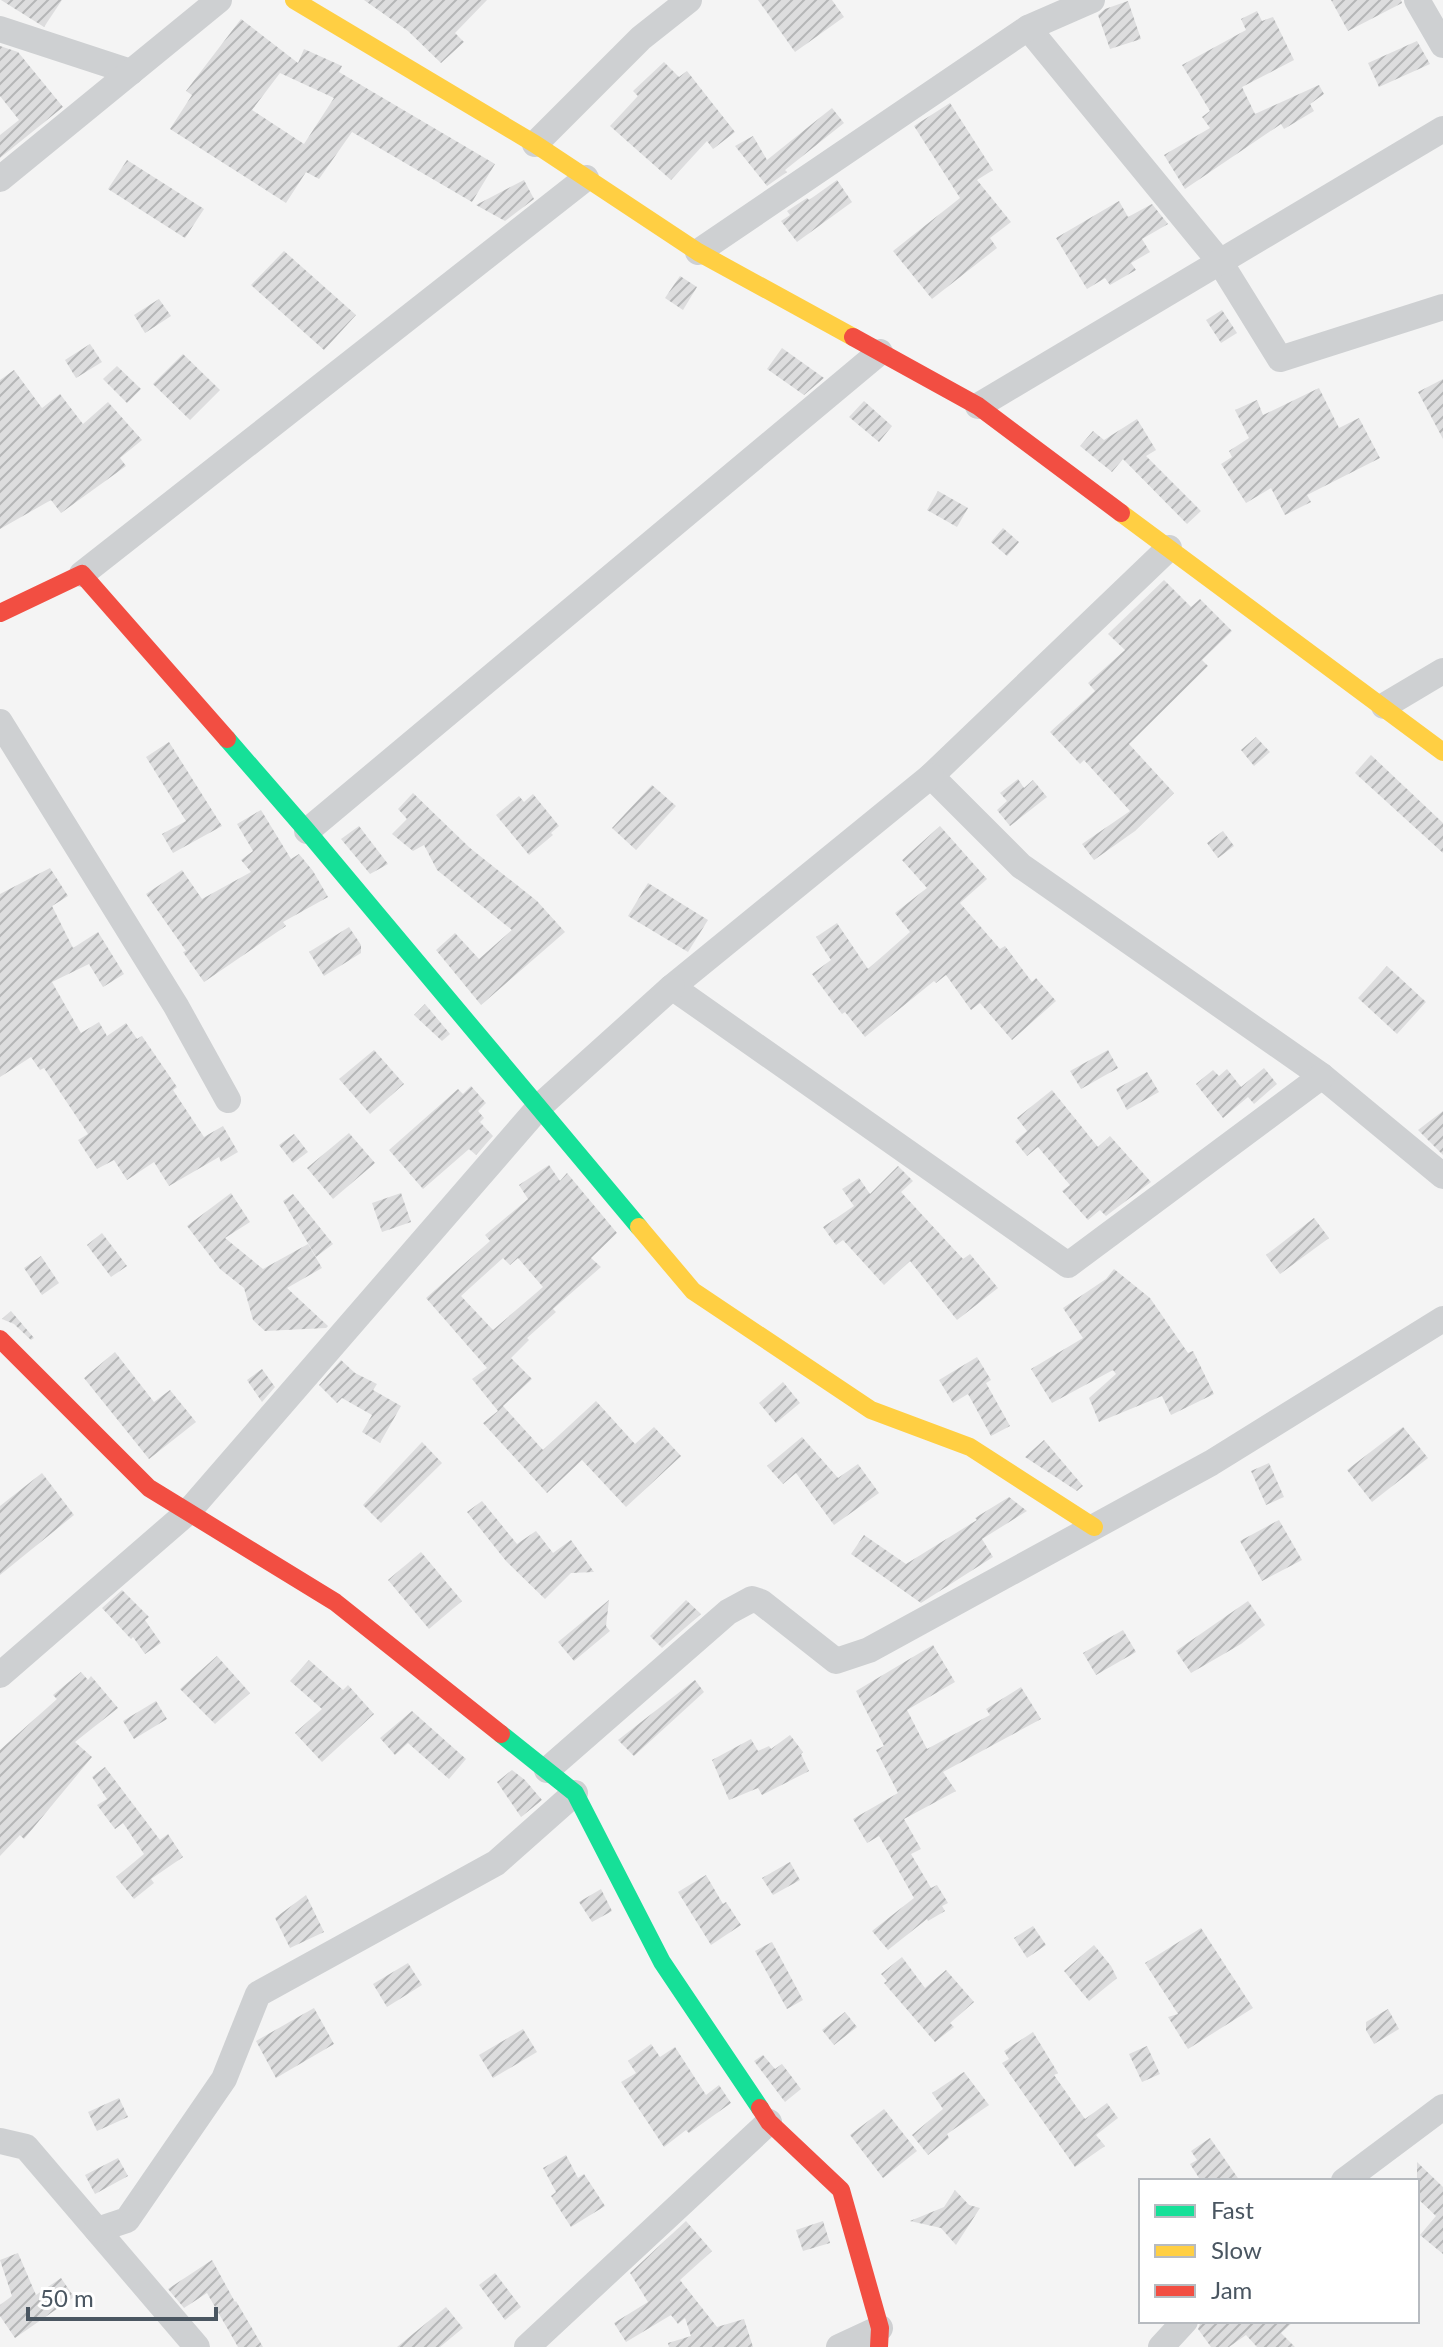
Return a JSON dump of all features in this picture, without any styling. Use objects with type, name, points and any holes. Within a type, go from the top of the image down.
[{"type":"street","points":[[0,179],[219,0]]},
{"type":"street","points":[[294,0],[535,144],[698,252],[978,406],[1443,752]]},
{"type":"street","points":[[535,144],[641,38],[689,0]]},
{"type":"street","points":[[698,252],[1028,28],[1092,0]]},
{"type":"street","points":[[1417,0],[1443,45]]},
{"type":"street","points":[[1028,28],[1220,262],[1280,359],[1443,307]]},
{"type":"street","points":[[0,29],[131,72]]},
{"type":"street","points":[[978,406],[1443,129]]},
{"type":"street","points":[[0,613],[82,574],[586,178]]},
{"type":"street","points":[[307,831],[880,352]]},
{"type":"street","points":[[0,1675],[188,1512],[540,1106],[672,987],[931,776],[1169,548]]},
{"type":"street","points":[[82,574],[307,831],[693,1291],[871,1410],[970,1447],[1094,1527]]},
{"type":"street","points":[[1384,706],[1443,671]]},
{"type":"street","points":[[0,722],[176,1006],[228,1100]]},
{"type":"street","points":[[931,776],[1021,866],[1322,1076],[1443,1176]]},
{"type":"street","points":[[672,987],[1068,1265],[1322,1076]]},
{"type":"street","points":[[547,1770],[728,1612],[752,1599],[761,1602],[836,1661],[869,1650],[1211,1463],[1443,1319]]},
{"type":"street","points":[[0,1339],[149,1488],[335,1602],[575,1793],[662,1962],[769,2122],[841,2190],[880,2337],[839,2347]]},
{"type":"street","points":[[97,2230],[127,2220],[224,2079],[258,1994],[496,1863],[575,1793]]},
{"type":"street","points":[[1347,2179],[1443,2107]]},
{"type":"street","points":[[527,2347],[769,2122]]},
{"type":"street","points":[[0,2141],[26,2147],[197,2347]]},
{"type":"street","points":[[1161,2347],[1183,2323]]},
{"type":"building","points":[[1,0],[62,0],[44,27]]},
{"type":"building","points":[[364,0],[487,0],[455,33],[464,42],[441,63],[408,31]]},
{"type":"building","points":[[758,0],[832,0],[844,17],[795,52]]},
{"type":"building","points":[[1331,0],[1401,0],[1402,3],[1348,31]]},
{"type":"building","points":[[1128,1],[1141,39],[1110,49],[1098,15],[1105,9]]},
{"type":"building","points":[[1257,11],[1262,21],[1273,17],[1294,60],[1242,87],[1255,114],[1319,85],[1324,94],[1310,104],[1314,111],[1284,129],[1281,124],[1185,189],[1164,155],[1210,128],[1202,117],[1210,111],[1182,65],[1246,30],[1241,19]]},
{"type":"building","points":[[241,19],[298,63],[304,49],[342,66],[339,72],[495,164],[472,202],[352,132],[319,179],[306,172],[286,203],[170,129],[192,95],[186,91]],"holes":[[[280,73],[334,98],[304,144],[252,110]]]},
{"type":"building","points":[[1417,41],[1430,64],[1379,87],[1368,63]]},
{"type":"building","points":[[0,46],[18,52],[63,107],[0,158],[0,135],[19,120],[0,96]]},
{"type":"building","points":[[664,62],[679,77],[687,71],[735,132],[713,149],[707,141],[671,180],[610,126],[638,96],[633,91]]},
{"type":"building","points":[[950,103],[993,170],[977,180],[1011,222],[990,238],[997,248],[932,299],[893,251],[960,198],[914,126]]},
{"type":"building","points":[[832,108],[844,123],[767,186],[735,146],[753,136],[767,160]]},
{"type":"building","points":[[127,160],[204,209],[185,238],[108,189]]},
{"type":"building","points":[[524,180],[534,199],[505,221],[476,205]]},
{"type":"building","points":[[837,180],[852,202],[797,242],[781,221],[790,215],[787,211]]},
{"type":"building","points":[[1119,201],[1128,217],[1152,204],[1168,224],[1142,239],[1150,252],[1131,263],[1136,270],[1110,285],[1105,278],[1087,289],[1056,238]]},
{"type":"building","points":[[284,251],[356,315],[324,350],[251,285]]},
{"type":"building","points":[[680,276],[697,287],[683,310],[665,298]]},
{"type":"building","points":[[159,299],[171,316],[145,333],[134,315]]},
{"type":"building","points":[[1222,310],[1237,333],[1221,343],[1206,320]]},
{"type":"building","points":[[90,344],[102,362],[76,378],[65,360]]},
{"type":"building","points":[[782,348],[824,378],[804,395],[767,369]]},
{"type":"building","points":[[183,354],[220,390],[190,420],[153,384]]},
{"type":"building","points":[[117,366],[141,389],[127,403],[103,379]]},
{"type":"building","points":[[14,370],[42,408],[60,394],[83,424],[108,402],[142,440],[120,458],[126,466],[61,513],[51,500],[0,529],[0,380]]},
{"type":"building","points":[[1443,379],[1443,439],[1418,392]]},
{"type":"building","points":[[1319,388],[1339,428],[1359,418],[1380,458],[1307,495],[1311,502],[1285,515],[1271,488],[1246,503],[1221,464],[1232,457],[1229,451],[1249,438],[1235,410],[1257,400],[1263,415]]},
{"type":"building","points":[[864,401],[892,426],[879,442],[849,417]]},
{"type":"building","points":[[1137,419],[1156,450],[1146,456],[1201,511],[1187,524],[1123,459],[1112,472],[1080,446],[1093,431],[1104,440]]},
{"type":"building","points":[[938,491],[968,508],[957,527],[927,510]]},
{"type":"building","points":[[1003,528],[1019,542],[1007,556],[991,542]]},
{"type":"building","points":[[1164,580],[1191,607],[1200,599],[1232,631],[1202,660],[1208,666],[1129,744],[1174,793],[1135,831],[1094,860],[1082,844],[1130,811],[1084,760],[1080,764],[1050,732],[1095,691],[1088,683],[1125,650],[1108,634]]},
{"type":"building","points":[[1256,737],[1270,752],[1254,766],[1241,750]]},
{"type":"building","points":[[169,742],[222,826],[173,853],[162,834],[186,821],[146,757]]},
{"type":"building","points":[[1371,755],[1443,823],[1443,853],[1355,773]]},
{"type":"building","points":[[1018,779],[1024,788],[1033,780],[1047,797],[1010,826],[997,810],[1007,801],[1000,793]]},
{"type":"building","points":[[652,785],[676,806],[636,850],[612,828]]},
{"type":"building","points":[[413,793],[470,848],[537,901],[565,932],[481,1005],[436,950],[455,933],[479,959],[512,930],[437,870],[424,845],[413,851],[392,834],[407,819],[398,809]]},
{"type":"building","points":[[533,794],[559,826],[529,855],[496,815],[519,796],[524,802]]},
{"type":"building","points":[[261,810],[291,859],[299,854],[328,897],[283,922],[286,926],[204,982],[146,894],[182,870],[202,899],[251,872],[241,860],[253,851],[237,824]]},
{"type":"building","points":[[359,826],[388,864],[370,874],[341,839]]},
{"type":"building","points":[[940,826],[987,879],[960,903],[1000,949],[1005,946],[1032,982],[1036,978],[1056,1001],[1012,1040],[980,1003],[971,1010],[946,975],[936,983],[934,981],[865,1037],[845,1012],[842,1014],[812,974],[831,960],[816,937],[837,923],[868,969],[910,932],[895,913],[927,888],[902,860]]},
{"type":"building","points":[[1223,831],[1234,846],[1218,858],[1207,843]]},
{"type":"building","points":[[50,868],[68,896],[52,906],[73,948],[98,932],[124,974],[103,987],[89,964],[52,982],[81,1033],[99,1022],[107,1036],[126,1023],[137,1039],[142,1036],[177,1087],[173,1090],[204,1137],[223,1126],[238,1152],[221,1162],[219,1157],[169,1186],[154,1162],[127,1180],[114,1160],[97,1169],[78,1140],[88,1134],[44,1068],[40,1070],[31,1057],[0,1077],[0,894]]},
{"type":"building","points":[[648,883],[708,920],[688,952],[628,916]]},
{"type":"building","points":[[349,927],[361,945],[361,953],[324,976],[309,952]]},
{"type":"building","points":[[1387,966],[1426,1002],[1397,1034],[1358,998]]},
{"type":"building","points":[[425,1004],[450,1034],[442,1041],[414,1015]]},
{"type":"building","points":[[374,1050],[404,1084],[370,1114],[339,1079]]},
{"type":"building","points":[[1108,1050],[1118,1068],[1081,1089],[1070,1071]]},
{"type":"building","points":[[1264,1068],[1277,1084],[1254,1104],[1248,1097],[1223,1118],[1196,1084],[1213,1070],[1219,1076],[1227,1069],[1241,1087]]},
{"type":"building","points":[[1147,1072],[1159,1092],[1127,1110],[1116,1089]]},
{"type":"building","points":[[471,1086],[486,1103],[478,1111],[484,1118],[480,1122],[493,1136],[476,1155],[469,1149],[423,1189],[389,1150],[458,1089],[463,1094]]},
{"type":"building","points":[[1052,1090],[1098,1147],[1110,1136],[1151,1182],[1106,1216],[1100,1210],[1088,1220],[1062,1191],[1070,1185],[1038,1147],[1027,1156],[1015,1141],[1027,1131],[1017,1118]]},
{"type":"building","points":[[1443,1111],[1443,1155],[1418,1130]]},
{"type":"building","points":[[349,1133],[375,1163],[333,1199],[307,1168]]},
{"type":"building","points":[[294,1134],[308,1152],[293,1163],[279,1145]]},
{"type":"building","points":[[549,1165],[560,1181],[567,1173],[617,1233],[591,1258],[601,1267],[553,1309],[556,1312],[527,1338],[529,1340],[511,1358],[532,1379],[503,1406],[543,1450],[596,1401],[635,1444],[654,1427],[681,1456],[626,1507],[582,1460],[547,1493],[483,1423],[498,1411],[472,1379],[487,1368],[426,1298],[490,1241],[485,1235],[528,1199],[519,1185]],"holes":[[[503,1258],[510,1265],[518,1258],[543,1287],[493,1330],[461,1296]]]},
{"type":"building","points":[[898,1166],[913,1181],[901,1192],[963,1259],[970,1254],[998,1288],[957,1320],[910,1261],[884,1285],[843,1240],[836,1245],[823,1227],[854,1206],[842,1189],[859,1178],[870,1194]]},
{"type":"building","points":[[231,1193],[250,1222],[225,1238],[263,1269],[308,1244],[322,1268],[287,1288],[328,1326],[326,1328],[265,1331],[253,1320],[244,1288],[220,1269],[187,1226]]},
{"type":"building","points":[[401,1193],[411,1222],[382,1232],[372,1203]]},
{"type":"building","points":[[293,1194],[333,1244],[316,1257],[283,1201]]},
{"type":"building","points":[[1314,1218],[1329,1238],[1280,1274],[1266,1255]]},
{"type":"building","points":[[102,1233],[127,1266],[111,1277],[87,1245]]},
{"type":"building","points":[[41,1256],[59,1283],[42,1295],[24,1268]]},
{"type":"building","points":[[1114,1269],[1150,1298],[1188,1353],[1193,1351],[1214,1394],[1171,1415],[1162,1396],[1099,1422],[1089,1398],[1116,1374],[1113,1370],[1052,1403],[1031,1369],[1083,1338],[1063,1308],[1106,1279]]},
{"type":"building","points":[[11,1311],[34,1338],[31,1340],[14,1324],[2,1319]]},
{"type":"building","points":[[115,1352],[154,1402],[170,1390],[196,1422],[149,1459],[84,1378]]},
{"type":"building","points":[[977,1357],[991,1380],[986,1383],[1010,1426],[991,1436],[968,1394],[953,1403],[939,1380]]},
{"type":"building","points":[[341,1360],[355,1373],[377,1384],[373,1390],[401,1406],[380,1443],[362,1432],[372,1415],[342,1398],[337,1403],[319,1385]]},
{"type":"building","points":[[262,1369],[275,1387],[262,1402],[247,1380]]},
{"type":"building","points":[[783,1382],[800,1403],[776,1423],[759,1403]]},
{"type":"building","points":[[1403,1427],[1428,1458],[1372,1502],[1347,1470]]},
{"type":"building","points":[[802,1437],[838,1478],[858,1464],[879,1493],[834,1525],[796,1473],[783,1484],[767,1466]]},
{"type":"building","points":[[1044,1440],[1083,1486],[1077,1491],[1025,1457]]},
{"type":"building","points":[[422,1442],[442,1463],[381,1523],[363,1505]]},
{"type":"building","points":[[1269,1463],[1284,1497],[1266,1505],[1251,1471]]},
{"type":"building","points":[[42,1473],[74,1515],[0,1575],[0,1506]]},
{"type":"building","points":[[1009,1497],[1027,1511],[982,1539],[993,1557],[921,1603],[851,1554],[864,1535],[906,1564]]},
{"type":"building","points":[[482,1501],[517,1544],[536,1531],[553,1553],[571,1540],[594,1572],[571,1573],[545,1599],[506,1561],[467,1512]]},
{"type":"building","points":[[1279,1520],[1302,1560],[1262,1581],[1240,1541]]},
{"type":"building","points":[[421,1552],[462,1601],[429,1629],[388,1580]]},
{"type":"building","points":[[122,1590],[149,1617],[145,1620],[161,1643],[145,1654],[133,1637],[131,1639],[102,1608]]},
{"type":"building","points":[[609,1600],[606,1626],[610,1631],[574,1661],[558,1642]]},
{"type":"building","points":[[686,1600],[701,1614],[662,1648],[650,1636]]},
{"type":"building","points":[[1248,1601],[1265,1625],[1241,1644],[1191,1673],[1176,1651]]},
{"type":"building","points":[[1123,1630],[1136,1652],[1096,1675],[1083,1653]]},
{"type":"building","points":[[933,1645],[955,1682],[907,1710],[927,1749],[990,1715],[986,1709],[1021,1687],[1041,1719],[943,1772],[956,1791],[904,1819],[921,1849],[911,1854],[931,1888],[937,1885],[948,1903],[942,1906],[945,1911],[927,1919],[888,1950],[872,1931],[914,1898],[879,1836],[867,1843],[853,1819],[898,1793],[876,1750],[884,1746],[856,1691]]},
{"type":"building","points":[[217,1656],[250,1693],[215,1724],[180,1689]]},
{"type":"building","points":[[309,1660],[343,1690],[348,1685],[374,1714],[322,1762],[295,1733],[322,1709],[290,1681]]},
{"type":"building","points":[[81,1672],[88,1680],[91,1676],[118,1708],[75,1742],[92,1757],[24,1839],[20,1835],[0,1856],[0,1750],[57,1699],[53,1695]]},
{"type":"building","points":[[695,1680],[704,1692],[634,1756],[618,1740]]},
{"type":"building","points":[[156,1701],[167,1719],[134,1739],[123,1721]]},
{"type":"building","points":[[412,1711],[466,1759],[449,1779],[408,1743],[395,1755],[380,1738]]},
{"type":"building","points":[[790,1735],[803,1752],[801,1754],[809,1771],[762,1795],[758,1788],[729,1800],[712,1760],[751,1739],[758,1751],[769,1746],[771,1749]]},
{"type":"building","points":[[105,1767],[160,1840],[168,1834],[183,1857],[151,1879],[154,1883],[134,1899],[116,1877],[144,1854],[123,1823],[115,1829],[97,1805],[107,1799],[92,1777]]},
{"type":"building","points":[[512,1770],[542,1800],[521,1817],[497,1782]]},
{"type":"building","points":[[790,1862],[800,1880],[773,1895],[762,1878]]},
{"type":"building","points":[[706,1875],[723,1904],[726,1902],[741,1925],[711,1945],[678,1892]]},
{"type":"building","points":[[601,1889],[612,1911],[592,1922],[579,1902]]},
{"type":"building","points":[[306,1895],[324,1932],[290,1948],[275,1918]]},
{"type":"building","points":[[1033,1926],[1046,1945],[1027,1958],[1014,1938]]},
{"type":"building","points":[[1201,1928],[1253,2008],[1188,2049],[1168,2017],[1178,2014],[1145,1963]]},
{"type":"building","points":[[772,1942],[803,2000],[787,2009],[755,1951]]},
{"type":"building","points":[[1094,1945],[1117,1978],[1089,2001],[1064,1971]]},
{"type":"building","points":[[902,1957],[925,1988],[946,1970],[974,2002],[950,2023],[954,2027],[935,2042],[884,1983],[887,1981],[881,1974]]},
{"type":"building","points":[[408,1963],[422,1985],[387,2007],[373,1984]]},
{"type":"building","points":[[314,2008],[334,2044],[276,2078],[256,2041]]},
{"type":"building","points":[[1388,2009],[1399,2029],[1374,2044],[1366,2030],[1366,2022]]},
{"type":"building","points":[[845,2012],[857,2027],[834,2045],[822,2030]]},
{"type":"building","points":[[523,2029],[537,2052],[493,2078],[479,2055]]},
{"type":"building","points":[[1033,2032],[1058,2073],[1054,2075],[1085,2119],[1107,2103],[1118,2118],[1096,2135],[1105,2146],[1075,2167],[1002,2063],[1009,2059],[1004,2051]]},
{"type":"building","points":[[651,2044],[660,2057],[675,2047],[706,2095],[719,2085],[731,2103],[664,2147],[621,2082],[636,2073],[628,2061]]},
{"type":"building","points":[[1147,2046],[1160,2074],[1142,2082],[1129,2054]]},
{"type":"building","points":[[763,2055],[775,2069],[782,2064],[801,2089],[785,2102],[754,2061]]},
{"type":"building","points":[[964,2072],[989,2105],[947,2134],[949,2138],[928,2155],[912,2135],[943,2109],[932,2093]]},
{"type":"building","points":[[119,2098],[128,2117],[97,2131],[88,2112]]},
{"type":"building","points":[[884,2109],[917,2151],[883,2178],[850,2135]]},
{"type":"building","points":[[1210,2138],[1239,2179],[1200,2179],[1190,2164],[1197,2160],[1191,2151]]},
{"type":"building","points":[[566,2155],[578,2178],[584,2174],[605,2206],[571,2227],[551,2196],[556,2192],[543,2168]]},
{"type":"building","points":[[118,2158],[128,2176],[95,2194],[85,2175]]},
{"type":"building","points":[[1417,2162],[1443,2187],[1443,2254],[1420,2235],[1436,2216],[1419,2200]]},
{"type":"building","points":[[955,2190],[969,2205],[980,2208],[956,2245],[941,2228],[910,2221],[944,2207]]},
{"type":"building","points":[[686,2221],[712,2251],[680,2280],[717,2327],[744,2319],[753,2347],[669,2347],[668,2343],[691,2336],[685,2318],[678,2324],[671,2315],[626,2342],[614,2323],[648,2302],[630,2273]]},
{"type":"building","points":[[823,2221],[830,2243],[803,2251],[796,2230]]},
{"type":"building","points":[[18,2253],[36,2295],[61,2278],[74,2297],[15,2338],[0,2316],[0,2305],[12,2296],[0,2260]]},
{"type":"building","points":[[212,2260],[263,2347],[238,2347],[207,2293],[184,2308],[168,2289]]},
{"type":"building","points":[[495,2273],[521,2307],[505,2320],[479,2285]]},
{"type":"building","points":[[446,2307],[463,2328],[440,2347],[397,2347]]},
{"type":"building","points":[[1200,2323],[1292,2323],[1281,2333],[1295,2347],[1257,2347],[1246,2335],[1229,2347],[1211,2347],[1198,2329]]},
{"type":"traffic: fast","points":[[227,739],[639,1227]]},
{"type":"traffic: fast","points":[[501,1734],[575,1793],[662,1962],[760,2108]]},
{"type":"traffic: slow","points":[[294,0],[535,144],[698,252],[853,337]]},
{"type":"traffic: slow","points":[[1121,513],[1443,752]]},
{"type":"traffic: slow","points":[[639,1227],[693,1291],[871,1410],[970,1447],[1094,1527]]},
{"type":"traffic: jam","points":[[853,337],[978,406],[1121,513]]},
{"type":"traffic: jam","points":[[0,613],[82,574],[227,739]]},
{"type":"traffic: jam","points":[[0,1339],[149,1488],[335,1602],[501,1734]]},
{"type":"traffic: jam","points":[[760,2108],[769,2122],[841,2190],[880,2328],[879,2347]]}]
